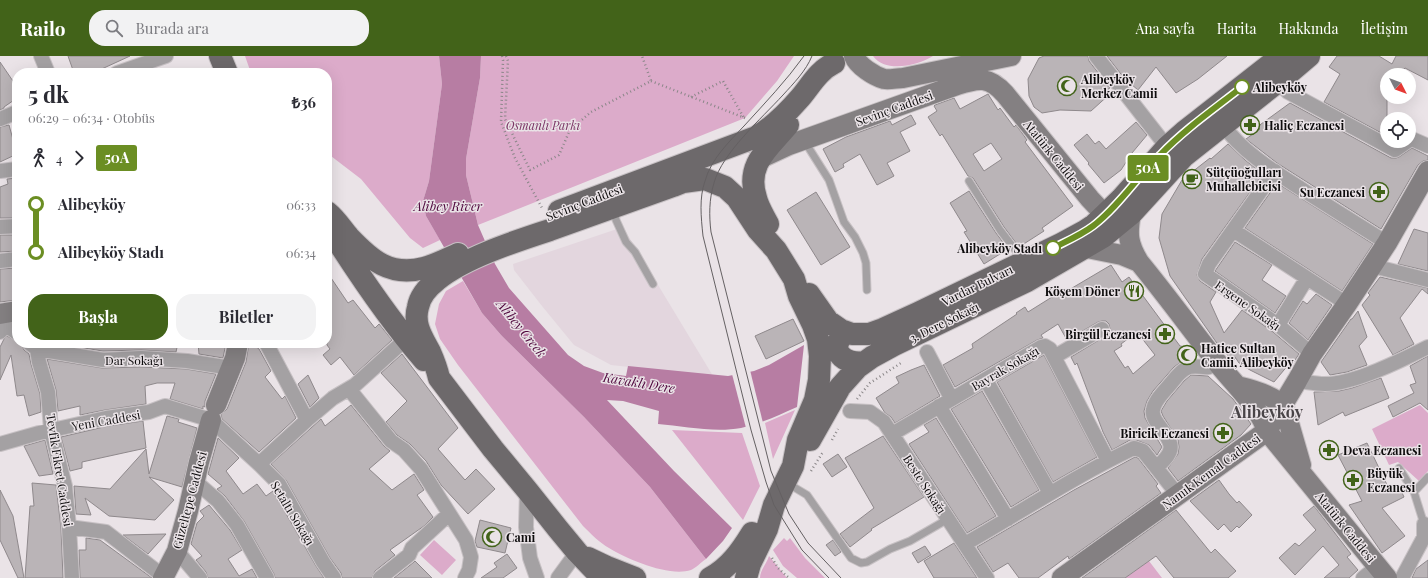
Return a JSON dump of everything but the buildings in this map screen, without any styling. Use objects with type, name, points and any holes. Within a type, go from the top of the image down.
[{"type":"main road","points":[[220,56],[225,68]]},
{"type":"main road","points":[[854,56],[873,74],[885,79],[903,78],[1011,56]]},
{"type":"main road","points":[[1005,94],[1005,85],[1010,70],[1016,61],[1022,56]]},
{"type":"main road","name":"Vardar Bulvarı","points":[[794,279],[804,288],[828,321],[841,330],[852,334],[868,334],[884,329],[1085,231],[1105,215],[1167,147],[1281,56]]},
{"type":"main road","points":[[1105,215],[1123,202],[1137,207],[1184,156],[1309,56]]},
{"type":"main road","points":[[710,578],[716,575],[736,557],[761,519],[793,480],[798,440],[815,400],[819,380],[820,356],[815,332],[799,296],[794,279],[776,250],[770,229],[756,198],[754,177],[755,167],[759,159],[817,91],[835,59]]},
{"type":"main road","name":"Sevinç Caddesi","points":[[508,238],[756,136],[771,128],[784,116],[822,70],[835,59]]},
{"type":"main road","name":"Sevinç Caddesi","points":[[759,159],[804,140],[970,81],[980,79],[988,81],[996,84],[1005,94]]},
{"type":"main road","name":"Atatürk Caddesi","points":[[1005,94],[1085,193],[1105,215]]},
{"type":"main road","name":"Namık Kemal Caddesi","points":[[1062,578],[1267,431],[1312,354],[1373,266],[1428,170]]},
{"type":"main road","name":"Sevinç Caddesi","points":[[508,238],[613,208],[683,182],[705,179],[731,191],[758,230],[776,250]]},
{"type":"main road","name":"Atatürk Caddesi","points":[[1137,207],[1128,238],[1134,254],[1139,262],[1237,386],[1260,417],[1267,431],[1305,477],[1376,574]]},
{"type":"main road","name":"3. Dere Sokağı","points":[[793,480],[840,387],[852,373],[865,362],[894,345],[1027,281],[1087,248],[1109,233],[1137,207]]},
{"type":"main road","points":[[332,216],[363,252],[382,266],[410,271],[424,268],[462,265],[508,238]]},
{"type":"main road","points":[[332,233],[357,271],[406,339],[439,378],[493,449],[576,552],[602,578]]},
{"type":"main road","points":[[1060,244],[1122,255],[1139,262]]},
{"type":"main road","points":[[439,378],[436,366],[419,333],[416,320],[418,307],[422,298],[429,286],[444,267]]},
{"type":"main road","points":[[846,332],[838,341],[837,347],[840,354],[845,360],[857,363],[865,362]]},
{"type":"main road","name":"Güzeltepe Caddesi","points":[[162,577],[177,551],[199,462],[214,413],[235,358],[237,348]]},
{"type":"main road","points":[[1237,386],[1262,394],[1283,405]]},
{"type":"main road","name":"Atatürk Caddesi","points":[[1283,405],[1305,477]]},
{"type":"main road","points":[[746,578],[750,564],[767,529],[774,505]]},
{"type":"main road","points":[[576,552],[607,567],[635,578]]},
{"type":"street","points":[[41,56],[46,68]]},
{"type":"street","points":[[131,68],[166,56]]},
{"type":"street","points":[[1096,56],[1167,147]]},
{"type":"street","points":[[1278,82],[1288,92],[1380,142]]},
{"type":"street","points":[[0,119],[12,114]]},
{"type":"street","points":[[1223,125],[1232,138],[1275,171],[1387,243]]},
{"type":"street","points":[[1416,141],[1428,146]]},
{"type":"street","points":[[0,171],[12,170]]},
{"type":"street","name":"Ergene Sokağı","points":[[1275,171],[1209,264],[1205,274],[1278,325],[1312,354]]},
{"type":"street","points":[[0,227],[12,226]]},
{"type":"street","points":[[1233,230],[1347,304]]},
{"type":"street","points":[[0,261],[12,259]]},
{"type":"street","points":[[1373,266],[1428,280]]},
{"type":"street","points":[[1278,325],[1307,278]]},
{"type":"street","points":[[1054,357],[1102,329]]},
{"type":"street","points":[[259,464],[307,420],[333,398],[355,385],[406,339]]},
{"type":"street","name":"Bayrak Sokağı","points":[[892,434],[951,398],[1045,346],[1050,349],[1108,461]]},
{"type":"street","points":[[1297,381],[1326,384],[1346,381],[1403,359],[1428,347]]},
{"type":"street","name":"Tevfik Fikret Caddesi","points":[[34,348],[48,392],[51,430],[65,486],[72,578]]},
{"type":"street","name":"Dar Sokağı","points":[[43,348],[103,360],[141,358],[187,361],[231,368]]},
{"type":"street","points":[[269,348],[307,420]]},
{"type":"street","points":[[927,352],[951,398]]},
{"type":"street","points":[[1157,467],[1170,453],[1171,443],[1153,414],[1156,402],[1185,368],[1195,366],[1209,367],[1218,363]]},
{"type":"street","points":[[986,380],[1050,493]]},
{"type":"street","points":[[350,389],[391,441],[404,450],[421,469],[466,540],[470,551],[470,563],[469,570],[465,578]]},
{"type":"street","name":"Yeni Caddesi","points":[[0,444],[51,430],[106,418],[149,412],[165,406],[214,413]]},
{"type":"street","points":[[939,406],[1008,519]]},
{"type":"street","name":"Beste Sokağı","points":[[850,411],[870,412],[884,422],[987,578]]},
{"type":"street","name":"Setaltı Sokağı","points":[[214,413],[259,464],[279,484],[323,562],[334,578]]},
{"type":"street","points":[[965,544],[1050,493],[1134,448],[1143,451],[1178,495]]},
{"type":"street","points":[[195,481],[218,501],[237,525],[267,578]]},
{"type":"street","points":[[527,490],[526,527],[530,558],[537,578]]},
{"type":"street","points":[[384,577],[409,555],[412,548],[449,514]]},
{"type":"street","points":[[1402,578],[1424,537],[1424,524]]},
{"type":"street","points":[[69,527],[106,532],[162,577]]},
{"type":"street","points":[[177,551],[200,578]]},
{"type":"street","points":[[558,578],[576,552]]},
{"type":"lane","points":[[804,140],[829,180],[844,222],[855,237],[863,253],[866,263],[866,290]]},
{"type":"lane","points":[[969,182],[1000,230],[1024,262]]},
{"type":"lane","points":[[613,208],[616,220],[626,242],[635,252],[653,284]]},
{"type":"lane","points":[[1399,468],[1414,492],[1424,524]]},
{"type":"lane","points":[[1414,492],[1428,477]]},
{"type":"lane","points":[[793,480],[808,495],[852,558],[861,563],[867,562],[890,549],[910,541],[948,519]]},
{"type":"path","points":[[502,56],[501,122],[515,158],[541,207]]},
{"type":"path","points":[[506,56],[508,61],[505,119],[530,170],[559,155],[570,130],[591,112],[652,81]]},
{"type":"path","points":[[642,56],[652,81],[691,97],[745,118],[723,81],[691,97]]},
{"type":"path","points":[[850,411],[870,383],[901,362]]},
{"type":"path","points":[[830,442],[838,429]]},
{"type":"path","points":[[793,480],[805,479],[826,448]]},
{"type":"path","points":[[771,556],[778,568],[789,578]]},
{"type":"shaded area","points":[[623,227],[713,376],[611,365],[574,345],[514,270],[513,264]]},
{"type":"green space","points":[[245,56],[439,56],[442,84],[429,181],[423,201],[426,216],[440,240],[423,248],[410,238],[361,179],[332,157],[332,68],[249,68]]},
{"type":"green space","name":"Osmanlı Parkı","points":[[481,56],[794,56],[777,81],[745,118],[478,225],[466,175],[466,159],[480,78]]},
{"type":"green space","points":[[873,56],[933,56],[919,63],[893,66],[885,65]]},
{"type":"green space","points":[[463,281],[482,313],[501,335],[584,417],[650,487],[706,559],[695,568],[682,572],[649,566],[617,553],[602,544],[583,526],[458,365],[440,339],[435,324],[439,304],[446,291]]},
{"type":"green space","points":[[1420,405],[1428,413],[1428,471],[1419,481],[1398,462],[1389,465],[1372,429]]},
{"type":"green space","points":[[795,410],[773,459],[765,423]]},
{"type":"green space","points":[[672,430],[742,433],[760,486],[743,520]]},
{"type":"green space","points":[[784,538],[787,541],[790,538],[805,558],[825,578],[797,578],[783,566],[773,550]]},
{"type":"green space","points":[[434,540],[456,560],[442,575],[420,555]]},
{"type":"green space","points":[[769,556],[787,578],[760,578],[761,572]]},
{"type":"green space","points":[[1149,561],[1162,578],[1125,578]]},
{"type":"water","points":[[439,56],[481,56],[480,78],[466,159],[466,175],[478,225],[495,264],[509,288],[568,355],[584,366],[603,373],[626,376],[628,366],[728,376],[754,371],[769,365],[804,345],[797,407],[769,419],[741,428],[720,430],[699,429],[658,424],[659,411],[623,401],[607,400],[674,471],[732,528],[723,541],[706,559],[650,487],[584,417],[501,335],[482,313],[426,216],[423,201],[429,181],[442,84]]},
{"type":"pier","points":[[750,370],[763,423],[746,428],[732,374]]},
{"type":"tram line","points":[[804,56],[783,83],[716,158],[703,187],[701,215],[703,236],[751,430],[774,505],[802,550],[829,578]]},
{"type":"tram line","points":[[812,56],[799,77],[744,136],[725,160],[718,172],[712,189],[710,201],[710,220],[711,232],[771,471],[789,514],[808,543],[841,578]]},
{"type":"bus line","name":"50A","points":[[1053,248],[1094,225],[1121,199],[1167,147],[1242,87]]},
{"type":"place","name":"Alibeyköy Merkez Camii","points":[[1067,86]]},
{"type":"place","name":"Alibeyköy","points":[[1242,87]]},
{"type":"place","name":"Haliç Eczanesi","points":[[1250,125]]},
{"type":"place","name":"Sütçüoğulları Muhallebicisi","points":[[1192,179]]},
{"type":"place","name":"Su Eczanesi","points":[[1379,192]]},
{"type":"place","name":"Alibeyköy Stadı","points":[[1053,248]]},
{"type":"place","name":"Köşem Döner","points":[[1134,291]]},
{"type":"place","name":"Birgül Eczanesi","points":[[1165,334]]},
{"type":"place","name":"Hatice Sultan Camii, Alibeyköy","points":[[1187,355]]},
{"type":"place","name":"Biricik Eczanesi","points":[[1223,433]]},
{"type":"place","name":"Deva Eczanesi","points":[[1329,450]]},
{"type":"place","name":"Büyük Eczanesi","points":[[1353,480]]},
{"type":"place","name":"Cami","points":[[492,537]]},
{"type":"district","name":"Alibeyköy","points":[[1267,411]]},
{"type":"water label","name":"Alibey River","points":[[448,205]]},
{"type":"water label","name":"Alibey Creek","points":[[522,328]]},
{"type":"water label","name":"Kavaklı Dere","points":[[639,382]]}]
